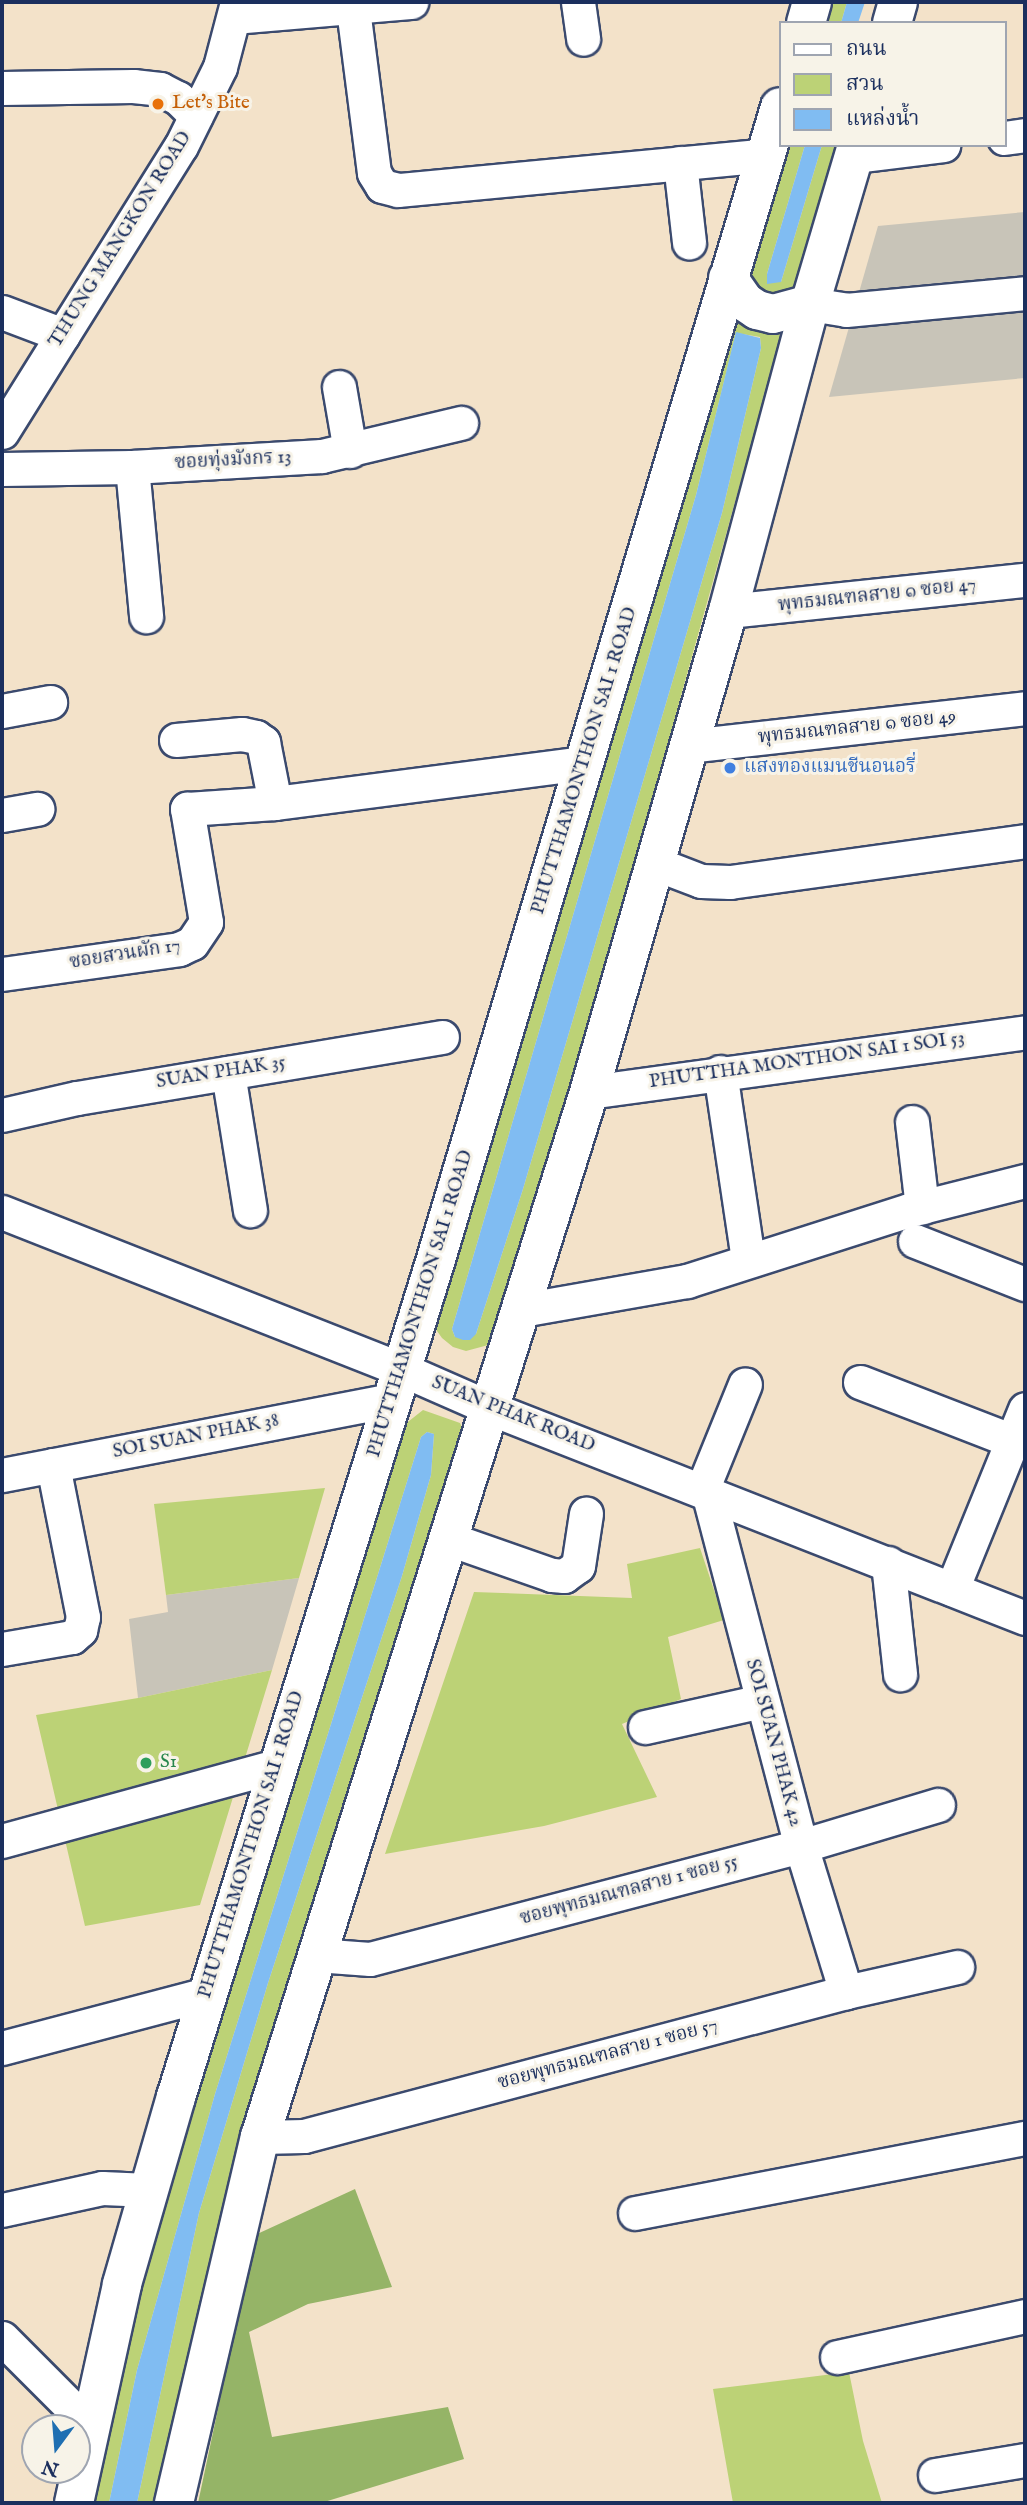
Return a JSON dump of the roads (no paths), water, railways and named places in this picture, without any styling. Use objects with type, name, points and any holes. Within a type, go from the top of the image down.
[{"type":"main road","points":[[807,21],[812,2]]},
{"type":"main road","points":[[893,21],[898,2]]},
{"type":"main road","name":"PHUTTHAMONTHON SAI 1 ROAD","points":[[74,2503],[122,2284],[149,2190],[276,1766],[405,1382],[778,114]]},
{"type":"main road","points":[[174,2503],[260,2137],[449,1539],[484,1405],[522,1310],[589,1091],[728,611],[810,304],[856,151]]},
{"type":"main road","points":[[728,278],[745,302],[757,310],[774,314],[810,304]]},
{"type":"street","points":[[236,9],[353,9],[411,2]]},
{"type":"street","points":[[578,2],[583,39]]},
{"type":"street","name":"THUNG MANGKON ROAD","points":[[3,428],[63,335],[196,116],[220,67],[236,9]]},
{"type":"street","points":[[353,9],[374,173],[382,186],[398,190],[766,155]]},
{"type":"street","points":[[2,88],[133,86],[160,89],[178,98],[196,116]]},
{"type":"street","points":[[1006,138],[1025,135]]},
{"type":"street","points":[[856,151],[914,147]]},
{"type":"street","points":[[680,163],[688,242]]},
{"type":"street","points":[[810,304],[846,310],[1025,293]]},
{"type":"street","points":[[2,312],[63,335]]},
{"type":"street","points":[[339,387],[350,451]]},
{"type":"street","name":"ซอยทุ่งมังกร 13","points":[[2,469],[132,467],[321,456],[461,423]]},
{"type":"street","points":[[132,467],[146,616]]},
{"type":"street","name":"พุทธมณฑลสาย ๑ ซอย 47","points":[[728,611],[1025,580]]},
{"type":"street","points":[[2,711],[50,702]]},
{"type":"street","name":"พุทธมณฑลสาย ๑ ซอย 49","points":[[688,746],[1025,708]]},
{"type":"street","points":[[176,740],[242,734],[264,742],[275,803],[585,763]]},
{"type":"street","name":"ซอยสวนผัก 17","points":[[2,974],[179,949],[192,943],[206,922],[187,809],[275,803]]},
{"type":"street","points":[[2,815],[37,809]]},
{"type":"street","points":[[654,863],[701,881],[730,882],[1025,841]]},
{"type":"street","name":"PHUTTHA MONTHON SAI 1 SOI 53","points":[[589,1091],[1025,1032]]},
{"type":"street","name":"SUAN PHAK 35","points":[[2,1115],[39,1105],[442,1037]]},
{"type":"street","points":[[720,1072],[748,1260]]},
{"type":"street","points":[[228,1073],[250,1210]]},
{"type":"street","points":[[912,1122],[922,1206]]},
{"type":"street","points":[[522,1310],[687,1280],[922,1206],[1025,1181]]},
{"type":"street","name":"SUAN PHAK ROAD","points":[[2,1212],[405,1382],[484,1405],[1025,1618]]},
{"type":"street","points":[[915,1241],[1025,1284]]},
{"type":"street","name":"SOI SUAN PHAK 38","points":[[2,1475],[405,1382]]},
{"type":"street","points":[[860,1382],[1021,1423],[952,1589]]},
{"type":"street","points":[[705,1491],[745,1384]]},
{"type":"street","points":[[2,1649],[72,1637],[80,1630],[83,1617],[53,1465]]},
{"type":"street","name":"SOI SUAN PHAK 42","points":[[705,1491],[801,1846],[846,1992]]},
{"type":"street","points":[[449,1539],[564,1576],[578,1566],[586,1514]]},
{"type":"street","points":[[888,1563],[900,1674]]},
{"type":"street","points":[[645,1727],[762,1701]]},
{"type":"street","points":[[2,1840],[276,1766]]},
{"type":"street","name":"ซอยพุทธมณฑลสาย 1 ซอย 55","points":[[316,1955],[370,1959],[801,1846],[939,1805]]},
{"type":"street","name":"ซอยพุทธมณฑลสาย 1 ซอย 57","points":[[260,2137],[304,2136],[846,1992],[957,1967]]},
{"type":"street","points":[[2,2048],[207,1994]]},
{"type":"street","points":[[635,2213],[1025,2138]]},
{"type":"street","points":[[2,2210],[102,2188],[149,2190]]},
{"type":"street","points":[[837,2357],[1025,2316]]},
{"type":"street","points":[[2,2338],[71,2407],[93,2414]]},
{"type":"street","points":[[935,2475],[1025,2460]]},
{"type":"water","points":[[847,2],[865,2],[859,21],[842,21]]},
{"type":"water","points":[[804,147],[821,147],[781,282],[767,284],[767,274]]},
{"type":"water","points":[[736,332],[760,338],[761,348],[722,513],[523,1189],[476,1334],[470,1340],[463,1340],[455,1337],[452,1329],[696,495]]},
{"type":"water","points":[[427,1432],[434,1434],[431,1475],[402,1576],[268,1983],[199,2213],[137,2503],[109,2503],[137,2370],[215,2094],[421,1437]]},
{"type":"place","name":"Let's Bite","points":[[158,104]]},
{"type":"place","name":"แสงทองแมนชีนอนอรี่","points":[[730,768]]},
{"type":"place","name":"S1","points":[[146,1763]]}]
